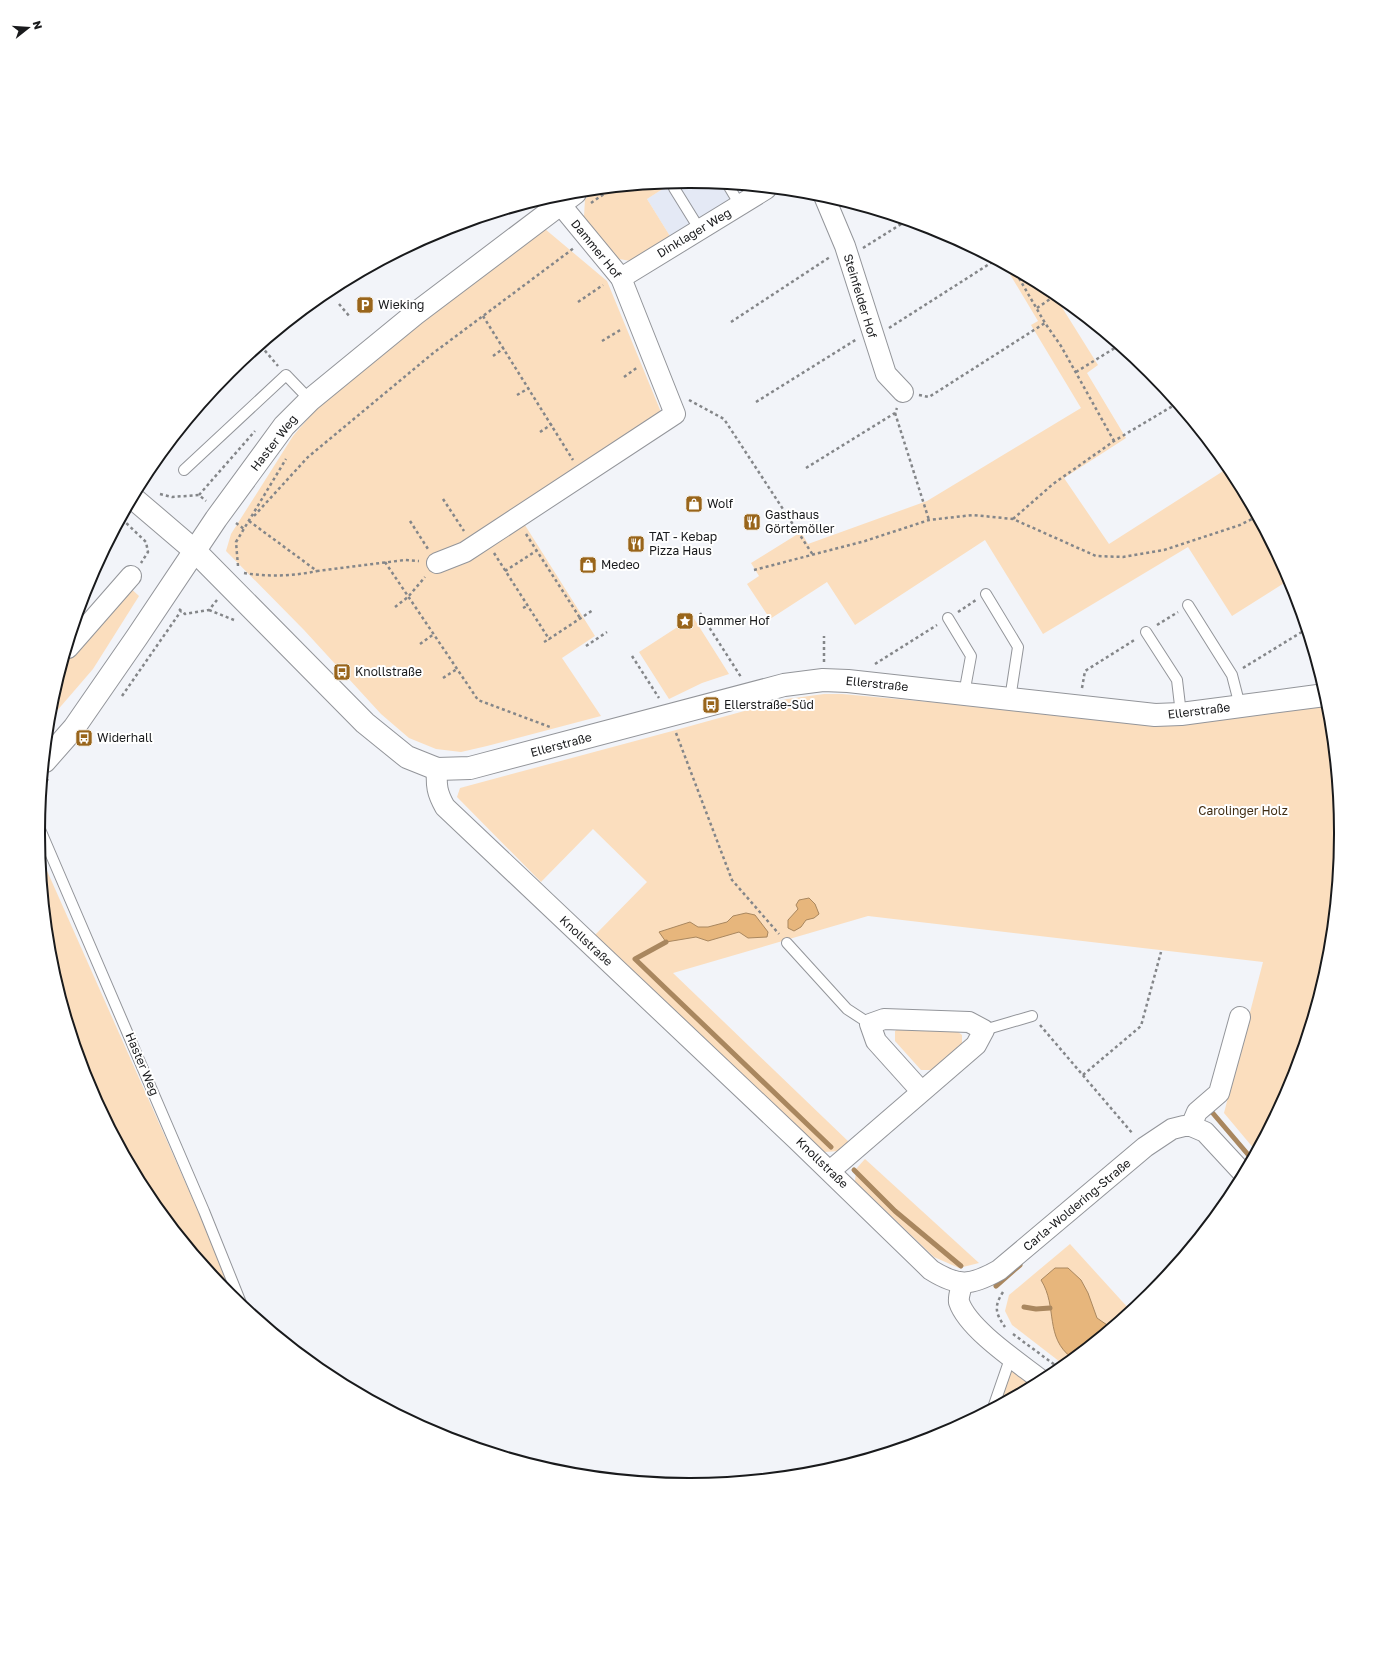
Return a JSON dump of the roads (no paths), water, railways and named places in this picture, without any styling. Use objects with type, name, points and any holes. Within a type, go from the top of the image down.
[{"type":"street","name":"Dinklager Weg","points":[[615,280],[760,193]]},
{"type":"street","name":"Dammer Hof","points":[[437,563],[465,552],[676,414],[666,388],[615,280],[568,200]]},
{"type":"street","name":"Haster Weg","points":[[50,756],[74,728],[216,519],[284,426],[310,400],[415,314],[564,201]]},
{"type":"street","name":"Steinfelder Hof","points":[[827,204],[846,252],[886,374],[903,392]]},
{"type":"street","points":[[137,501],[195,551],[365,723],[407,757],[437,770]]},
{"type":"street","points":[[75,640],[135,570]]},
{"type":"street","name":"Ellerstraße","points":[[437,770],[470,768],[670,716],[784,684],[823,680],[848,681],[1155,715],[1181,714],[1319,696]]},
{"type":"street","name":"Knollstraße","points":[[437,770],[436,782],[438,794],[445,807],[830,1171],[931,1270],[945,1279],[962,1284]]},
{"type":"street","points":[[1239,1169],[1206,1132],[1191,1126],[1197,1112],[1219,1092],[1240,1017]]},
{"type":"street","points":[[830,1171],[976,1045],[984,1030],[969,1022],[884,1018],[870,1024],[876,1041],[921,1091]]},
{"type":"street","name":"Carla-Woldering-Straße","points":[[962,1284],[984,1279],[999,1270],[1145,1147],[1172,1129],[1191,1126]]},
{"type":"street","points":[[962,1284],[959,1300],[966,1316],[978,1330],[1036,1376]]},
{"type":"lane","points":[[674,189],[700,230]]},
{"type":"lane","points":[[731,190],[740,205]]},
{"type":"lane","points":[[184,470],[286,375],[310,400]]},
{"type":"lane","points":[[986,594],[1018,647],[1010,699]]},
{"type":"lane","points":[[1188,605],[1232,675],[1240,706]]},
{"type":"lane","points":[[948,618],[971,656],[964,694]]},
{"type":"lane","points":[[1146,632],[1177,680],[1181,714]]},
{"type":"lane","name":"Haster Weg","points":[[45,841],[201,1204],[236,1291]]},
{"type":"lane","points":[[787,943],[847,1009],[870,1024]]},
{"type":"lane","points":[[984,1030],[1032,1016]]},
{"type":"lane","points":[[996,1400],[1011,1356]]},
{"type":"waterway","points":[[666,942],[635,959],[831,1147]]},
{"type":"waterway","points":[[1211,1111],[1248,1155]]},
{"type":"waterway","points":[[854,1170],[895,1211],[961,1266]]},
{"type":"waterway","points":[[996,1286],[1020,1265]]},
{"type":"waterway","points":[[1024,1307],[1036,1309],[1050,1308]]},
{"type":"place","name":"Wieking","points":[[365,305]]},
{"type":"place","name":"Wolf","points":[[694,504]]},
{"type":"place","name":"Gasthaus Görtemöller","points":[[752,522]]},
{"type":"place","name":"TAT - Kebap Pizza Haus","points":[[636,544]]},
{"type":"place","name":"Medeo","points":[[588,565]]},
{"type":"place","name":"Dammer Hof","points":[[685,621]]},
{"type":"place","name":"Knollstraße","points":[[342,672]]},
{"type":"place","name":"Ellerstraße-Süd","points":[[711,705]]},
{"type":"place","name":"Widerhall","points":[[84,738]]},
{"type":"park label","name":"Carolinger Holz","points":[[1243,811]]}]
